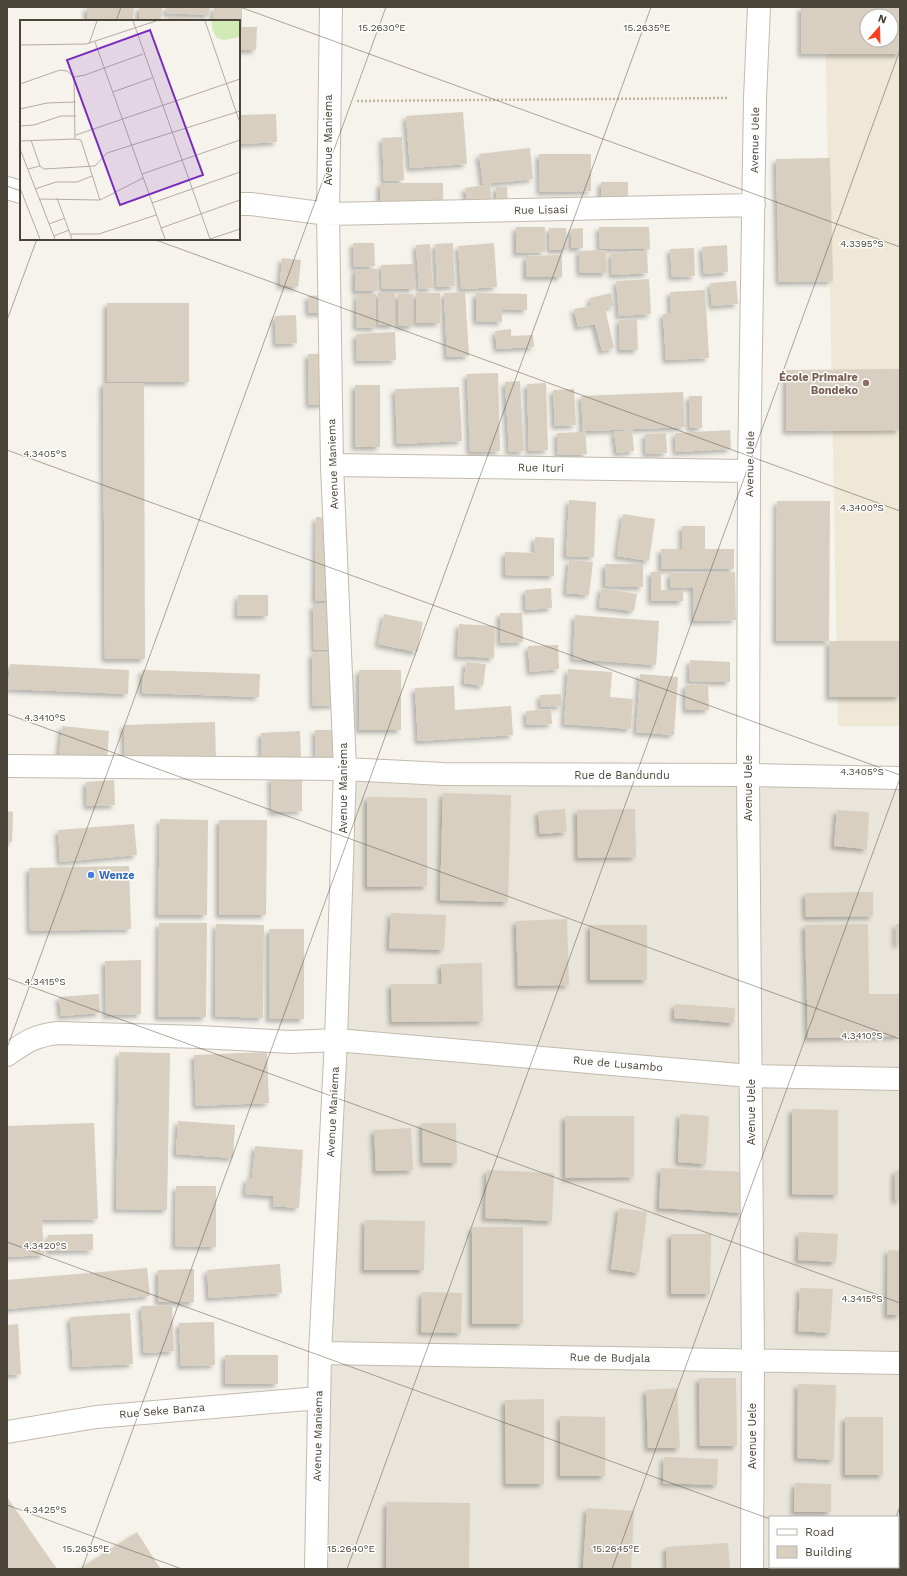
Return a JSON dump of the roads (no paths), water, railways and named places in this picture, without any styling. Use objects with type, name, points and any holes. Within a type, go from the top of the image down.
[{"type":"street","name":"Avenue Maniema","points":[[316,1569],[320,1353],[336,1040],[345,769],[332,466],[328,214],[328,101],[331,7]]},
{"type":"street","name":"Avenue Uele","points":[[752,1569],[753,1360],[748,776],[750,471],[756,98],[759,7]]},
{"type":"street","points":[[7,188],[20,192]]},
{"type":"street","name":"Rue Lisasi","points":[[240,204],[251,204],[328,214],[754,205]]},
{"type":"street","name":"Rue Ituri","points":[[332,466],[750,471]]},
{"type":"street","name":"Rue de Bandundu","points":[[7,766],[345,769],[444,774],[900,778]]},
{"type":"street","name":"Rue de Lusambo","points":[[7,1055],[23,1043],[40,1035],[58,1033],[199,1037],[291,1042],[336,1040],[750,1076],[900,1079]]},
{"type":"street","name":"Rue de Budjala","points":[[320,1353],[900,1362]]},
{"type":"street","name":"Rue Seke Banza","points":[[7,1432],[104,1416],[319,1398]]},
{"type":"place","name":"École Primaire Bondeko","points":[[866,383]]},
{"type":"place","name":"Wenze","points":[[91,875]]}]
